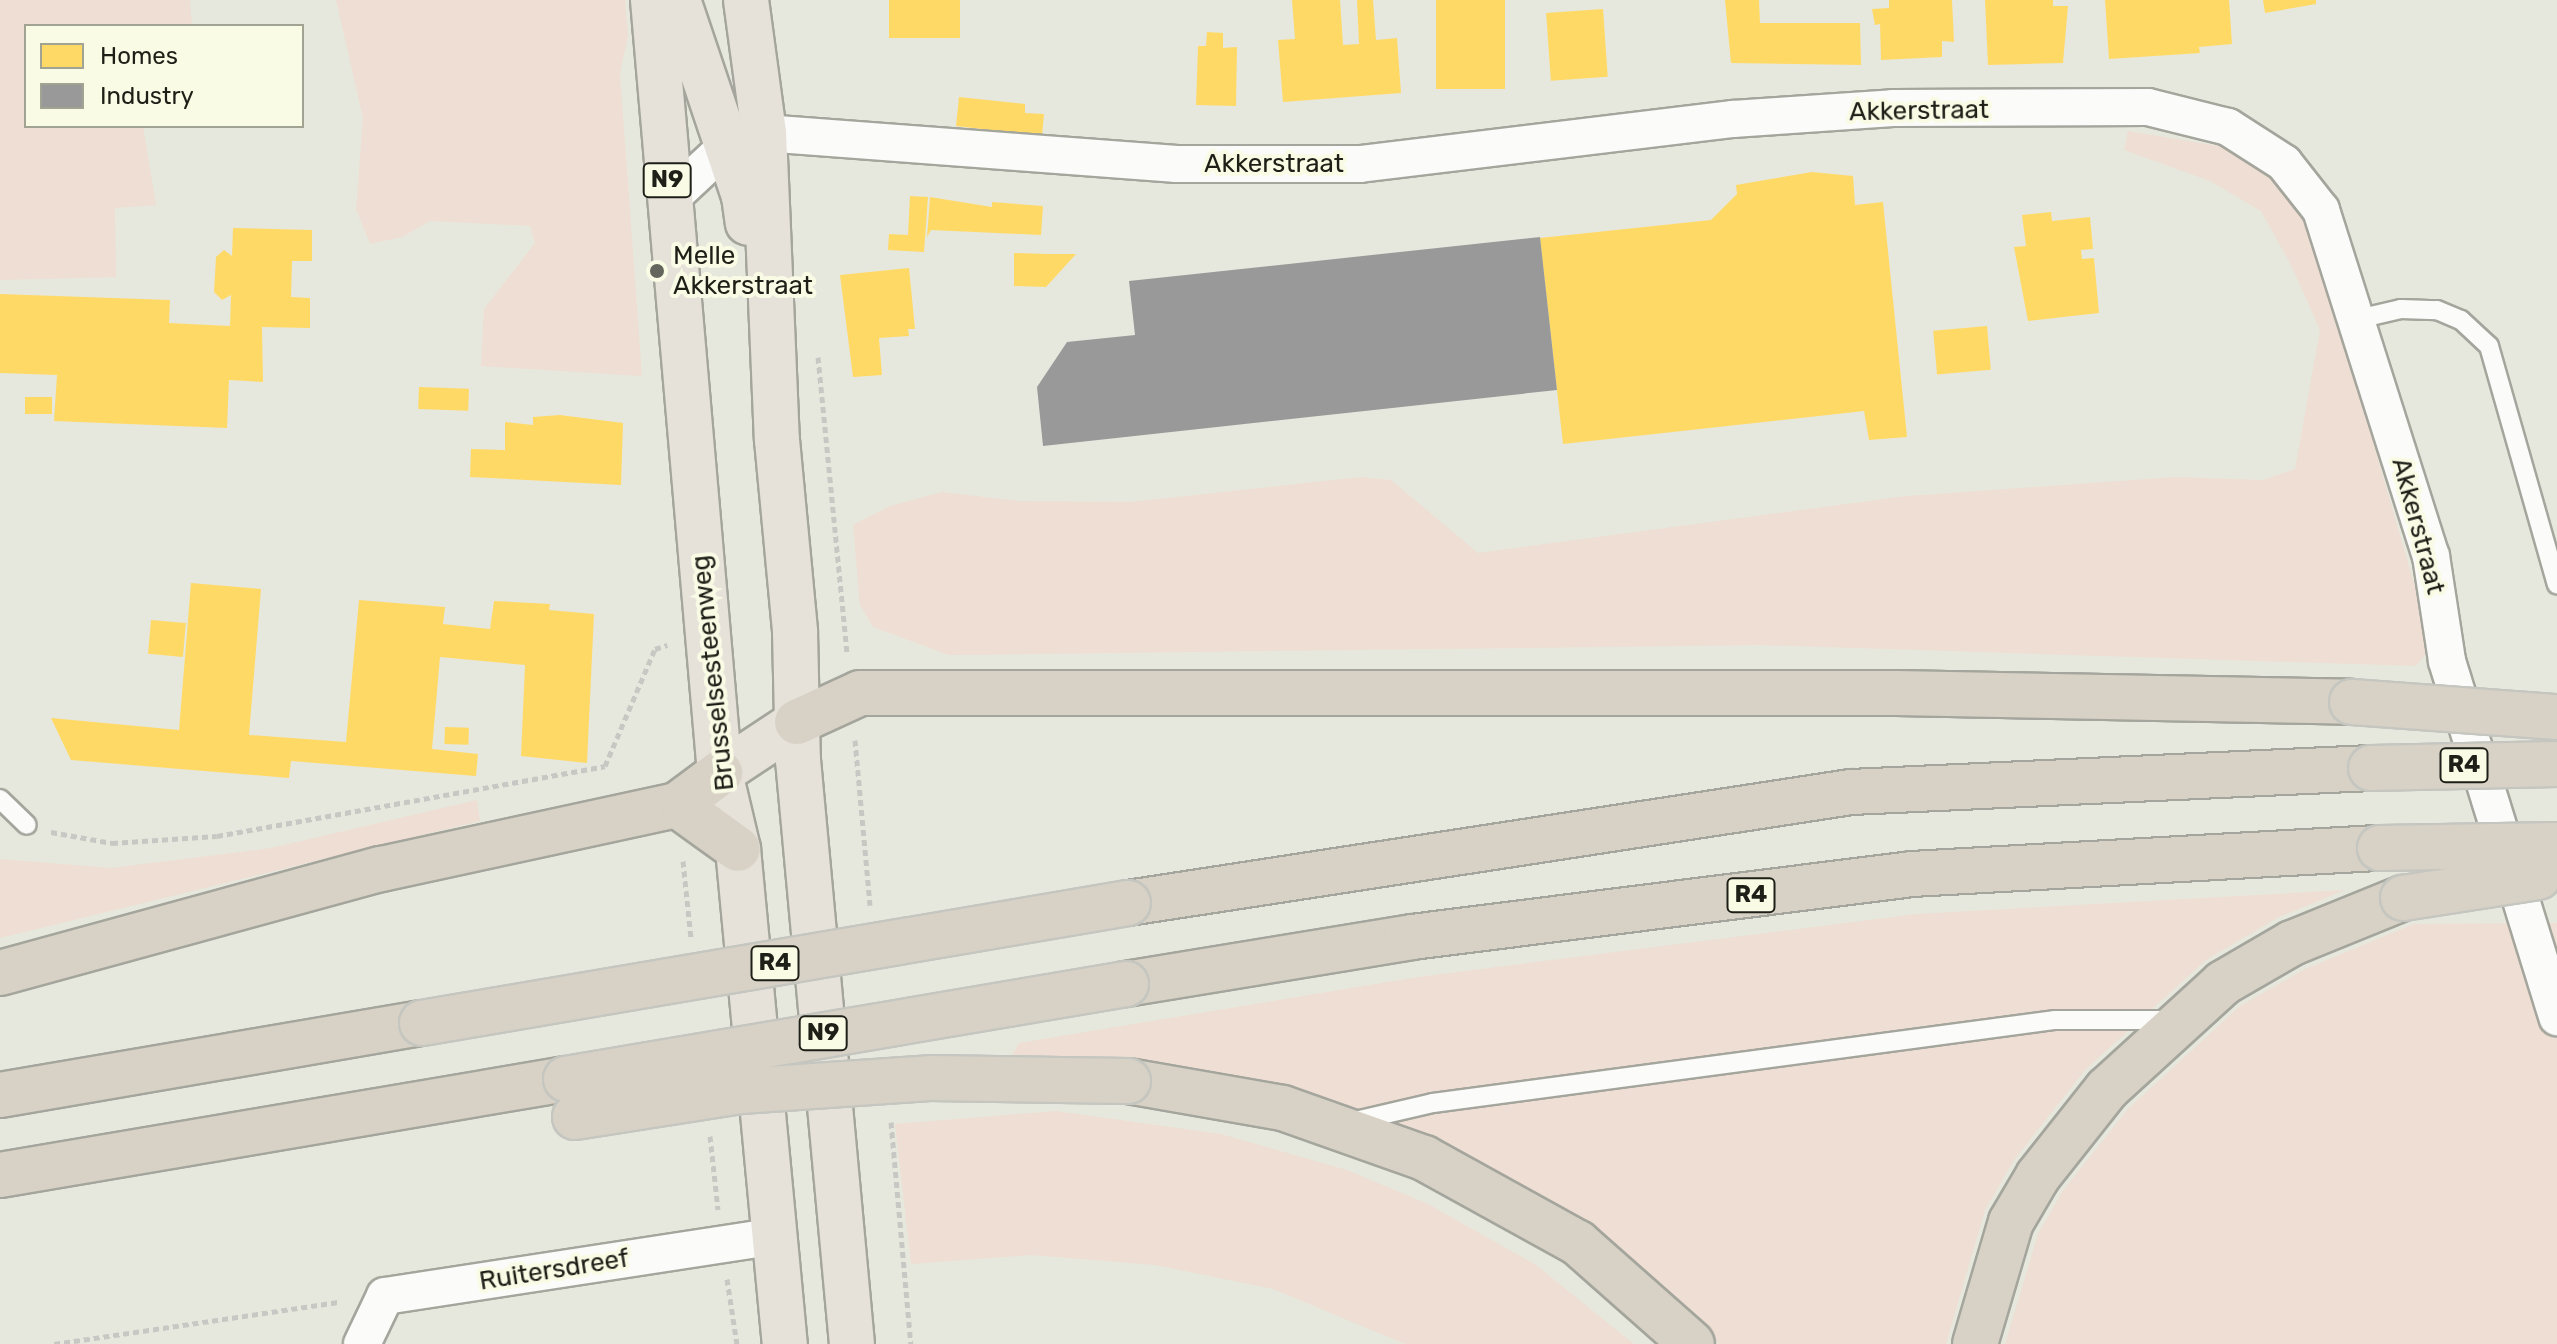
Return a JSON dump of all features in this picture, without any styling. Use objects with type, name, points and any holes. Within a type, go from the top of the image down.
[{"type":"highway","points":[[797,722],[860,693],[1896,693],[2352,702],[2557,717]]},
{"type":"highway","name":"R4","points":[[0,1095],[1128,903],[1851,792],[2371,768],[2557,764]]},
{"type":"highway","points":[[0,973],[381,869],[677,805],[720,773]]},
{"type":"highway","points":[[677,805],[738,849]]},
{"type":"highway","name":"R4","points":[[0,1175],[504,1092],[570,1098],[1126,984],[1412,937],[1912,874],[2380,848],[2557,845]]},
{"type":"highway","points":[[1975,1344],[2011,1222],[2038,1176],[2107,1089],[2223,983],[2292,943],[2403,898],[2538,877],[2557,869]]},
{"type":"highway","points":[[570,1098],[741,1091],[914,1079],[1128,1081],[1283,1108],[1424,1158],[1578,1243],[1692,1344]]},
{"type":"main road","name":"Brusselsesteenweg","points":[[653,0],[720,773],[738,849],[785,1344]]},
{"type":"main road","points":[[678,0],[745,139]]},
{"type":"main road","points":[[704,0],[737,90],[745,139]]},
{"type":"main road","points":[[745,139],[746,0]]},
{"type":"main road","name":"N9","points":[[745,139],[744,196],[777,440],[795,632],[797,722],[852,1344]]},
{"type":"main road","points":[[720,773],[797,722]]},
{"type":"main road","points":[[738,849],[785,881],[832,1344]]},
{"type":"street","name":"Akkerstraat","points":[[745,139],[1177,164],[1360,164],[1747,118],[1893,108],[2148,107],[2228,127],[2284,163],[2321,210],[2431,556],[2447,661],[2557,1017]]},
{"type":"street","points":[[669,200],[745,139]]},
{"type":"street","name":"Ruitersdreef","points":[[385,1296],[775,1236]]},
{"type":"street","points":[[362,1344],[385,1296]]},
{"type":"lane","points":[[2358,319],[2401,309],[2437,310],[2461,320],[2489,346],[2557,584]]},
{"type":"lane","points":[[0,799],[27,825]]},
{"type":"lane","points":[[1333,1126],[1433,1103],[2055,1020],[2181,1020]]},
{"type":"path","points":[[27,825],[78,840],[112,843],[217,836],[605,766],[655,649],[707,635]]},
{"type":"path","points":[[54,1344],[385,1296]]},
{"type":"shaded area","points":[[0,0],[190,0],[192,24],[24,24],[24,128],[143,128],[156,205],[115,208],[116,277],[0,280]]},
{"type":"shaded area","points":[[336,0],[625,0],[628,36],[620,74],[642,376],[481,366],[484,309],[535,243],[530,226],[430,221],[402,237],[370,244],[356,209],[363,118]]},
{"type":"shaded area","points":[[2128,131],[2237,149],[2276,179],[2309,220],[2432,646],[2416,666],[1760,645],[949,655],[873,627],[860,605],[853,525],[890,506],[942,492],[1019,501],[1130,502],[1361,477],[1391,480],[1478,553],[1906,496],[2176,477],[2263,480],[2295,469],[2320,330],[2291,265],[2261,211],[2210,181],[2124,150]]},
{"type":"shaded area","points":[[477,800],[480,821],[0,938],[0,859],[111,868],[271,848]]},
{"type":"shaded area","points":[[2345,890],[2279,917],[2206,960],[2085,1070],[2014,1160],[1985,1210],[1946,1344],[1719,1344],[1705,1328],[1433,1140],[1010,1059],[1019,1043],[1418,977],[1916,914]]},
{"type":"shaded area","points":[[2557,923],[2557,1344],[2005,1344],[2038,1234],[2062,1192],[2128,1109],[2240,1006],[2305,969],[2414,924]]},
{"type":"shaded area","points":[[1056,1111],[1221,1134],[1347,1170],[1428,1204],[1536,1265],[1634,1344],[1405,1344],[1273,1289],[1155,1265],[1031,1255],[911,1264],[895,1124]]},
{"type":"building: Homes","points":[[889,0],[960,0],[960,38],[889,38]]},
{"type":"building: Homes","points":[[1292,0],[1340,0],[1343,45],[1359,44],[1357,0],[1373,0],[1376,40],[1397,38],[1401,93],[1283,102],[1278,40],[1295,39]]},
{"type":"building: Homes","points":[[1436,0],[1505,0],[1505,89],[1436,89]]},
{"type":"building: Homes","points":[[1725,0],[1759,0],[1760,23],[1860,23],[1861,65],[1731,63]]},
{"type":"building: Homes","points":[[1889,0],[1952,0],[1954,42],[1942,41],[1942,57],[1881,60],[1880,24],[1875,25],[1872,9],[1889,8]]},
{"type":"building: Homes","points":[[1985,0],[2053,0],[2053,6],[2068,6],[2063,63],[1988,65]]},
{"type":"building: Homes","points":[[2105,0],[2229,0],[2232,44],[2199,47],[2200,53],[2109,59]]},
{"type":"building: Homes","points":[[2263,0],[2316,0],[2316,4],[2265,13]]},
{"type":"building: Homes","points":[[1603,9],[1608,77],[1551,81],[1546,13]]},
{"type":"building: Homes","points":[[1207,32],[1223,33],[1223,48],[1237,47],[1236,106],[1196,105],[1198,46],[1206,46]]},
{"type":"building: Homes","points":[[959,97],[1025,104],[1025,113],[1044,114],[1042,136],[956,126]]},
{"type":"building: Homes","points":[[1812,172],[1853,176],[1855,205],[1883,202],[1907,437],[1869,440],[1864,411],[1563,444],[1540,238],[1711,220],[1737,194],[1736,185]]},
{"type":"building: Homes","points":[[910,196],[928,197],[924,252],[888,250],[889,234],[908,235]]},
{"type":"building: Homes","points":[[930,197],[992,207],[992,202],[1043,206],[1041,235],[931,230],[927,237]]},
{"type":"building: Homes","points":[[2051,212],[2052,221],[2090,217],[2093,249],[2081,250],[2082,259],[2094,258],[2099,313],[2028,321],[2014,247],[2026,246],[2022,215]]},
{"type":"building: Homes","points":[[233,228],[312,230],[312,261],[292,261],[291,297],[310,298],[310,328],[262,327],[263,382],[229,380],[227,428],[54,421],[57,375],[0,373],[0,294],[170,300],[169,323],[230,326],[231,295],[222,300],[214,292],[216,257],[224,250],[232,256]]},
{"type":"building: Homes","points":[[1014,253],[1076,254],[1046,287],[1014,286]]},
{"type":"building: Homes","points":[[909,268],[915,329],[908,329],[909,336],[879,338],[882,375],[853,377],[840,275]]},
{"type":"building: Homes","points":[[1987,326],[1991,370],[1937,375],[1933,331]]},
{"type":"building: Homes","points":[[419,387],[469,389],[468,411],[418,409]]},
{"type":"building: Homes","points":[[25,397],[52,397],[52,414],[25,414]]},
{"type":"building: Homes","points":[[560,415],[623,423],[621,485],[470,477],[471,449],[505,450],[505,422],[533,425],[533,417]]},
{"type":"building: Homes","points":[[191,583],[261,589],[249,735],[346,742],[359,600],[445,607],[443,624],[490,629],[494,601],[550,604],[549,610],[594,614],[587,763],[521,756],[525,665],[440,657],[432,749],[478,754],[476,776],[291,761],[289,778],[71,760],[51,718],[179,730]]},
{"type":"building: Homes","points":[[151,620],[186,623],[183,657],[148,654]]},
{"type":"building: Homes","points":[[445,727],[469,728],[468,745],[444,744]]},
{"type":"building: Industry","points":[[1540,237],[1557,390],[1043,446],[1037,387],[1067,342],[1135,335],[1129,281]]},
{"type":"place","name":"Melle Akkerstraat","points":[[657,271]]}]
